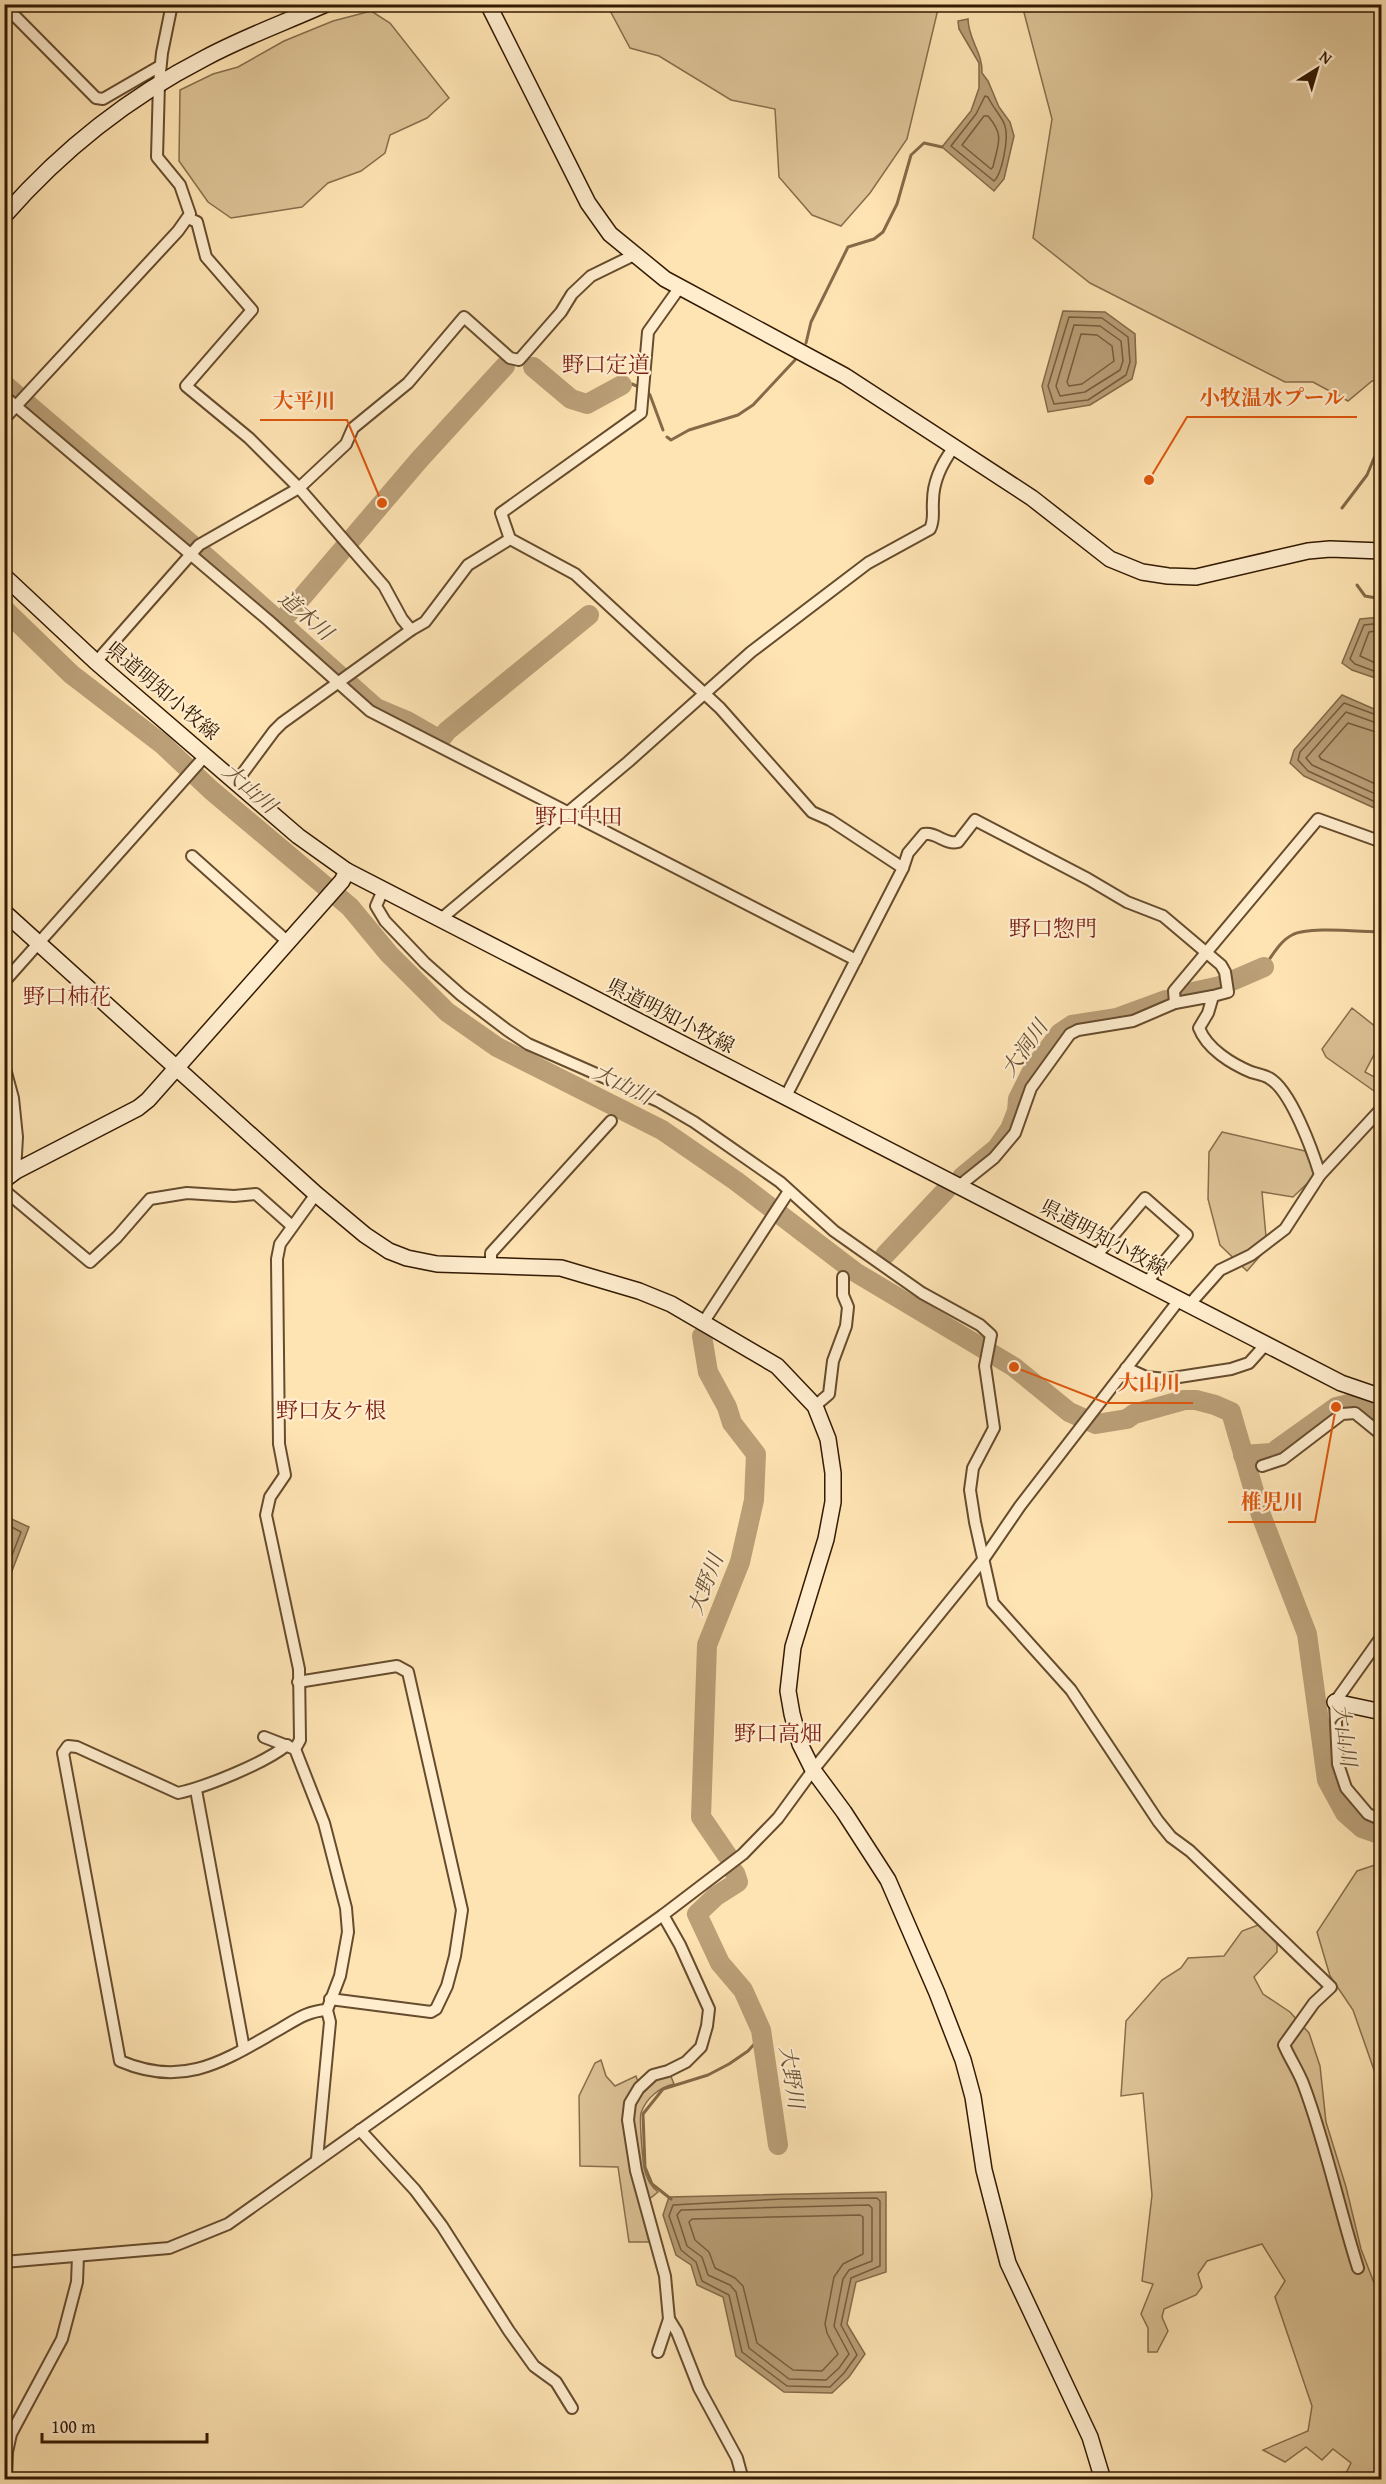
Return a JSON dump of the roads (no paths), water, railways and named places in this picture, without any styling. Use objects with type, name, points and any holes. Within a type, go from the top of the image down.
[{"type":"street","points":[[4,419],[190,214],[180,185],[157,157],[160,66],[172,4]]},
{"type":"street","points":[[4,216],[62,158],[110,118],[159,83],[225,48],[326,4]]},
{"type":"street","points":[[488,4],[588,203],[610,234],[665,279],[844,376],[954,447],[1032,498],[1110,559],[1142,572],[1196,577],[1308,551],[1329,549],[1382,551]]},
{"type":"street","points":[[8,10],[96,98],[104,99],[160,66]]},
{"type":"street","points":[[188,218],[196,222],[206,257],[252,310],[186,386],[249,438],[299,488],[384,586],[402,620],[411,630]]},
{"type":"street","points":[[96,662],[194,551],[299,488],[346,444],[353,428],[408,383],[464,317],[510,358],[519,360],[561,312],[572,294],[591,276],[634,255]]},
{"type":"street","points":[[680,287],[648,332],[641,413],[501,513],[510,538],[575,574],[720,708],[812,812],[830,820],[903,868]]},
{"type":"street","points":[[4,396],[21,401],[194,551],[370,711],[856,960]]},
{"type":"street","points":[[441,918],[705,696],[751,652],[868,563],[930,529],[934,515],[932,502],[934,485],[944,461],[954,447]]},
{"type":"street","points":[[237,781],[274,731],[337,683],[425,622],[468,565],[510,538]]},
{"type":"street","name":"県道明知小牧線","points":[[4,576],[96,662],[204,757],[237,781],[344,876],[383,890],[441,918],[648,1027],[1341,1383],[1382,1397]]},
{"type":"street","points":[[4,982],[204,757]]},
{"type":"street","points":[[1175,1003],[1174,991],[1318,819],[1382,842]]},
{"type":"street","points":[[786,1096],[903,868],[908,853],[924,834],[929,833],[951,844],[958,842],[975,820],[1127,902],[1163,916],[1221,965],[1227,992],[1175,1003],[1133,1021],[1078,1030],[1070,1034],[1031,1088],[1015,1132],[994,1158],[959,1186]]},
{"type":"street","points":[[192,856],[293,937]]},
{"type":"street","points":[[7,1177],[138,1108],[177,1069],[344,876]]},
{"type":"street","points":[[383,890],[376,906],[385,921],[424,963],[507,1030],[528,1044],[658,1101],[694,1122],[763,1169],[787,1194],[834,1231],[922,1293],[980,1325],[991,1335],[986,1361],[987,1389],[994,1428],[973,1468],[970,1490],[982,1560],[993,1603],[1071,1690],[1171,1837],[1190,1851],[1331,1987],[1314,2003],[1284,2045],[1310,2102],[1359,2268]]},
{"type":"street","points":[[4,912],[316,1194],[365,1235],[389,1251],[407,1258],[437,1263],[561,1269],[616,1283],[671,1304],[777,1366],[815,1406],[828,1439],[833,1473],[833,1502],[826,1539],[793,1647],[788,1691],[800,1744],[813,1770],[844,1812],[888,1880],[937,1994],[963,2060],[973,2097],[984,2170],[1008,2263],[1082,2421],[1103,2480]]},
{"type":"street","points":[[1213,996],[1208,1014],[1199,1028],[1200,1032],[1232,1063],[1270,1078],[1283,1094],[1302,1126],[1320,1175]]},
{"type":"street","points":[[4,1065],[13,1098],[17,1137],[7,1177]]},
{"type":"street","points":[[4,2262],[146,2252],[188,2242],[228,2224],[663,1915],[743,1854],[778,1818],[813,1770],[982,1560],[1020,1506],[1126,1368],[1184,1303],[1220,1270],[1251,1255],[1286,1229],[1320,1175],[1382,1108]]},
{"type":"street","points":[[491,1264],[491,1253],[611,1120]]},
{"type":"street","points":[[4,1190],[90,1262],[117,1237],[150,1199],[173,1194],[234,1196],[256,1194],[292,1227]]},
{"type":"street","points":[[298,1682],[397,1666],[408,1672],[462,1910],[455,1956],[447,1986],[436,2009],[431,2012],[328,2004],[312,2010],[244,2049],[200,2070],[180,2074],[138,2068],[120,2061],[63,1752],[68,1746],[77,1747],[178,1793],[196,1790],[275,1755],[300,1740],[298,1682],[298,1669],[266,1515],[270,1497],[285,1475],[279,1444],[276,1278],[280,1244],[316,1194]]},
{"type":"street","points":[[704,1323],[787,1194]]},
{"type":"street","points":[[1096,1256],[1145,1198],[1187,1235],[1146,1283]]},
{"type":"street","points":[[815,1406],[829,1394],[833,1361],[846,1326],[848,1307],[843,1294],[843,1277]]},
{"type":"street","points":[[1126,1368],[1146,1377],[1166,1379],[1231,1369],[1249,1364],[1266,1344]]},
{"type":"street","points":[[1262,1466],[1283,1459],[1342,1414],[1355,1413],[1382,1435]]},
{"type":"street","points":[[1382,1636],[1335,1702],[1338,1764],[1346,1788],[1368,1814],[1382,1820]]},
{"type":"street","points":[[1335,1702],[1382,1712]]},
{"type":"street","points":[[264,1737],[291,1747],[324,1823],[346,1908],[348,1932],[345,1956],[340,1976],[328,2004],[330,2022],[317,2159]]},
{"type":"street","points":[[196,1790],[244,2049]]},
{"type":"street","points":[[663,1915],[680,1945],[709,2009],[707,2026],[701,2047],[687,2062],[653,2075],[639,2088],[630,2103],[628,2120],[636,2171],[664,2276],[669,2319],[677,2332],[699,2388],[737,2458],[743,2480]]},
{"type":"street","points":[[360,2130],[415,2190],[442,2226],[508,2331],[534,2366],[556,2382],[572,2408]]},
{"type":"street","points":[[6,2480],[7,2452],[11,2434],[62,2339],[77,2282],[78,2256]]},
{"type":"street","points":[[658,2352],[669,2319]]},
{"type":"water","points":[[968,19],[982,73],[999,107],[1010,122],[1014,136],[1004,179],[994,191],[942,147],[971,111],[979,88],[979,63],[959,29],[958,21]]},
{"type":"water","points":[[1063,311],[1105,312],[1135,334],[1136,363],[1132,379],[1090,405],[1048,412],[1042,386]]},
{"type":"water","points":[[1382,617],[1381,680],[1352,670],[1342,663],[1360,619]]},
{"type":"water","points":[[1342,695],[1381,712],[1381,811],[1304,776],[1290,763],[1294,750]]},
{"type":"water","points":[[5,1516],[29,1527],[5,1589]]},
{"type":"water","points":[[886,2192],[886,2272],[856,2282],[847,2324],[865,2354],[849,2377],[832,2393],[784,2392],[736,2356],[723,2297],[697,2285],[691,2265],[676,2255],[663,2215],[669,2197]]},
{"type":"waterway","points":[[806,343],[811,322],[848,247],[874,239],[883,232],[897,204],[911,155],[924,143],[942,147]]},
{"type":"waterway","points":[[667,437],[671,440],[689,430],[738,415],[753,405],[795,360]]},
{"type":"waterway","points":[[280,623],[419,460],[505,366]]},
{"type":"waterway","points":[[533,367],[571,399],[587,404],[622,385]]},
{"type":"waterway","name":"道木川","points":[[4,384],[210,560],[376,708],[407,721],[440,740],[447,731],[589,615]]},
{"type":"waterway","points":[[622,385],[632,384],[639,387]]},
{"type":"waterway","points":[[646,390],[663,430]]},
{"type":"waterway","points":[[1342,508],[1367,475],[1382,439]]},
{"type":"waterway","points":[[1357,585],[1365,596],[1382,599]]},
{"type":"waterway","name":"大山川","points":[[4,609],[71,674],[162,744],[211,790],[350,907],[389,954],[447,1012],[497,1047],[662,1130],[736,1181],[855,1272],[1014,1367],[1069,1412],[1096,1424],[1127,1419],[1134,1414],[1184,1400],[1196,1400],[1231,1412],[1261,1515],[1307,1634],[1327,1780],[1345,1813],[1362,1828],[1382,1835]]},
{"type":"waterway","points":[[1264,967],[1284,941],[1300,932],[1322,930],[1382,932]]},
{"type":"waterway","name":"大洞川","points":[[1179,995],[1220,986],[1264,967]]},
{"type":"waterway","name":"大洞川","points":[[962,1177],[997,1148],[1010,1129],[1017,1111],[1018,1099],[1033,1069],[1060,1033],[1072,1025],[1117,1018],[1166,1000]]},
{"type":"waterway","name":"大洞川","points":[[885,1255],[946,1190]]},
{"type":"waterway","name":"大野川","points":[[702,1336],[708,1372],[727,1407],[732,1423],[756,1454],[754,1500],[740,1562],[707,1645],[701,1817],[727,1855]]},
{"type":"waterway","points":[[1243,1455],[1272,1453],[1336,1407],[1349,1404],[1358,1405],[1382,1423]]},
{"type":"waterway","name":"大野川","points":[[735,1873],[738,1882],[716,1896],[697,1914],[720,1963],[743,1990],[761,2030],[778,2145]]},
{"type":"waterway","points":[[671,2199],[652,2184],[645,2167],[643,2114],[663,2089],[708,2075],[748,2051],[757,2041],[756,2035],[761,2030]]},
{"type":"place","name":"小牧温水プール","points":[[1149,480]]},
{"type":"place","name":"大平川","points":[[382,503]]},
{"type":"place","name":"大山川","points":[[1014,1367]]},
{"type":"place","name":"椎児川","points":[[1336,1407]]},
{"type":"district","name":"野口定道","points":[[606,364]]},
{"type":"district","name":"野口中田","points":[[579,816]]},
{"type":"district","name":"野口惣門","points":[[1053,928]]},
{"type":"district","name":"野口柿花","points":[[67,996]]},
{"type":"district","name":"野口友ケ根","points":[[331,1410]]},
{"type":"district","name":"野口高畑","points":[[778,1733]]}]
